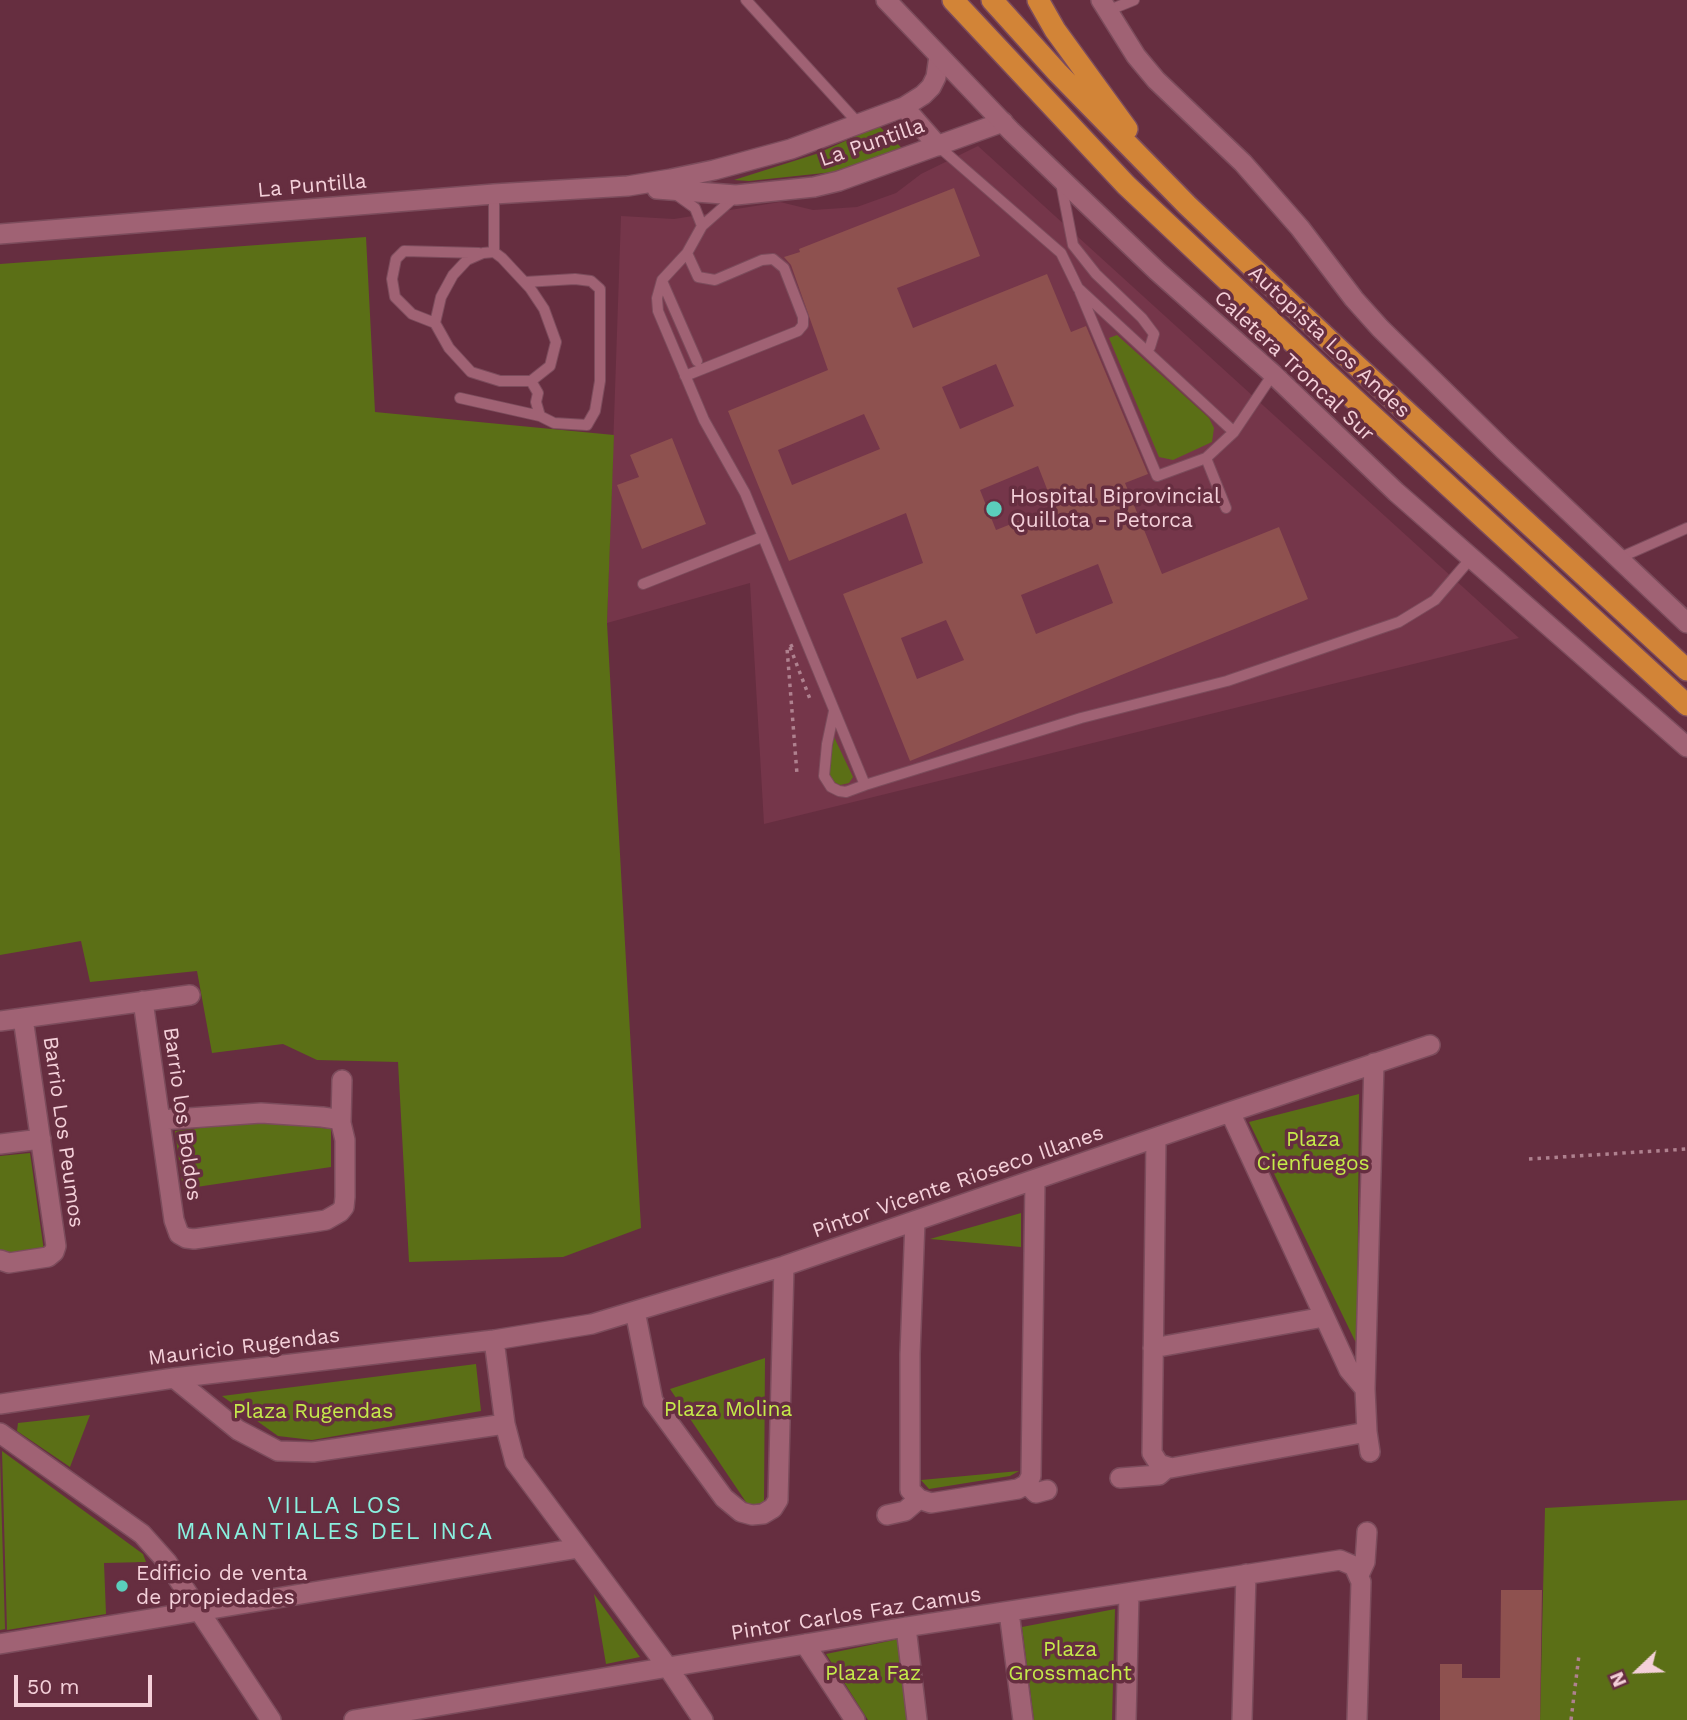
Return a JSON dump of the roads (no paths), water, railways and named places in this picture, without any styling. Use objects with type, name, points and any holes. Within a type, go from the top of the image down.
[{"type":"highway","name":"Autopista Los Andes","points":[[954,0],[1126,185],[1687,705]]},
{"type":"highway","name":"Autopista Los Andes","points":[[992,0],[1066,82],[1187,205],[1331,342],[1687,670]]},
{"type":"highway","points":[[1038,0],[1055,30],[1095,87],[1187,205]]},
{"type":"street","name":"Caletera Troncal Sur","points":[[886,0],[1003,122],[1157,271],[1273,374],[1396,492],[1687,747]]},
{"type":"street","points":[[1104,5],[1136,56],[1156,79],[1243,163],[1300,228],[1354,299],[1380,328],[1494,441],[1687,623]]},
{"type":"street","name":"La Puntilla","points":[[0,234],[494,194],[628,186],[671,179],[757,159],[905,107],[931,87],[936,77],[939,56]]},
{"type":"street","points":[[905,107],[938,146]]},
{"type":"street","name":"La Puntilla","points":[[628,186],[736,195],[788,191],[839,181],[1003,122]]},
{"type":"street","points":[[0,1021],[190,995]]},
{"type":"street","name":"Barrio los Boldos","points":[[143,1001],[174,1220],[179,1234],[194,1239],[326,1220],[340,1212],[344,1207],[345,1197],[345,1140],[341,1123]]},
{"type":"street","name":"Barrio Los Peumos","points":[[0,1260],[9,1263],[48,1257],[56,1247],[23,1018]]},
{"type":"street","name":"Pintor Vicente Rioseco Illanes","points":[[494,1340],[592,1324],[784,1266],[1430,1045]]},
{"type":"street","points":[[1370,1452],[1365,1389],[1374,1063]]},
{"type":"street","points":[[341,1123],[342,1080]]},
{"type":"street","points":[[1230,1112],[1349,1370],[1365,1389]]},
{"type":"street","points":[[160,1120],[261,1113],[322,1116],[341,1123]]},
{"type":"street","points":[[1156,1138],[1152,1453],[1164,1465]]},
{"type":"street","points":[[0,1144],[41,1139]]},
{"type":"street","points":[[915,1221],[910,1354],[910,1490],[919,1499],[931,1503],[1018,1489],[1027,1484],[1031,1476],[1035,1180]]},
{"type":"street","points":[[635,1311],[653,1401],[724,1498],[741,1512],[752,1516],[763,1514],[773,1508],[778,1500],[784,1266]]},
{"type":"street","points":[[1153,1348],[1324,1317]]},
{"type":"street","points":[[494,1340],[505,1424],[516,1462],[669,1669],[703,1720]]},
{"type":"street","name":"Mauricio Rugendas","points":[[0,1404],[174,1378],[494,1340]]},
{"type":"street","points":[[174,1378],[238,1430],[278,1451],[313,1452],[505,1424]]},
{"type":"street","points":[[1164,1465],[1367,1432]]},
{"type":"street","points":[[0,1433],[142,1534],[167,1562],[271,1720]]},
{"type":"street","points":[[1120,1478],[1159,1475],[1164,1465]]},
{"type":"street","points":[[1027,1484],[1035,1493],[1047,1490]]},
{"type":"street","points":[[887,1515],[905,1511],[919,1499]]},
{"type":"street","points":[[1357,1720],[1359,1575],[1365,1562],[1367,1532]]},
{"type":"street","points":[[0,1644],[579,1548]]},
{"type":"street","name":"Pintor Carlos Faz Camus","points":[[354,1720],[906,1627],[1340,1560],[1354,1566],[1359,1575]]},
{"type":"street","points":[[1242,1720],[1246,1574]]},
{"type":"street","points":[[1126,1720],[1129,1594]]},
{"type":"street","points":[[1009,1612],[1023,1720]]},
{"type":"street","points":[[906,1627],[917,1720]]},
{"type":"street","points":[[805,1644],[855,1720]]},
{"type":"lane","points":[[746,0],[859,124]]},
{"type":"lane","points":[[1104,5],[1134,0]]},
{"type":"lane","points":[[938,146],[1061,253],[1157,476],[1206,458],[1234,432],[1273,374]]},
{"type":"lane","points":[[1060,179],[1073,245],[1096,274],[1142,318],[1154,334],[1150,347]]},
{"type":"lane","points":[[670,190],[695,208],[702,226]]},
{"type":"lane","points":[[488,252],[494,194]]},
{"type":"lane","points":[[736,195],[702,226],[687,253],[662,280],[657,298],[658,311],[705,420],[745,493],[865,785]]},
{"type":"lane","points":[[404,251],[488,252],[525,282],[544,309],[556,342],[550,366],[531,381],[500,381],[471,372],[449,348],[435,323],[412,314],[395,297],[392,279],[396,259],[404,251]]},
{"type":"lane","points":[[435,323],[441,297],[453,275],[467,260],[488,252]]},
{"type":"lane","points":[[685,376],[798,331],[803,325],[803,317],[783,268],[773,259],[762,260],[715,280],[698,277],[687,253]]},
{"type":"lane","points":[[460,398],[540,416],[554,423],[587,425],[595,411],[600,381],[600,289],[591,281],[575,279],[525,282]]},
{"type":"lane","points":[[662,280],[697,361]]},
{"type":"lane","points":[[1078,288],[1234,432]]},
{"type":"lane","points":[[531,381],[538,393],[536,402],[540,416]]},
{"type":"lane","points":[[1206,458],[1226,508]]},
{"type":"lane","points":[[1618,558],[1687,528]]},
{"type":"lane","points":[[643,584],[762,537]]},
{"type":"lane","points":[[834,711],[824,776],[831,787],[846,792],[1081,718],[1227,681],[1399,622],[1435,600],[1472,556]]},
{"type":"place","name":"Hospital Biprovincial Quillota - Petorca","points":[[994,509]]},
{"type":"place","name":"Edificio de venta de propiedades","points":[[122,1586]]},
{"type":"district","name":"VILLA LOS MANANTIALES DEL INCA","points":[[335,1519]]},
{"type":"park label","name":"Plaza Cienfuegos","points":[[1313,1152]]},
{"type":"park label","name":"Plaza Molina","points":[[728,1410]]},
{"type":"park label","name":"Plaza Rugendas","points":[[313,1412]]},
{"type":"park label","name":"Plaza Grossmacht","points":[[1070,1662]]},
{"type":"park label","name":"Plaza Faz","points":[[873,1674]]}]
